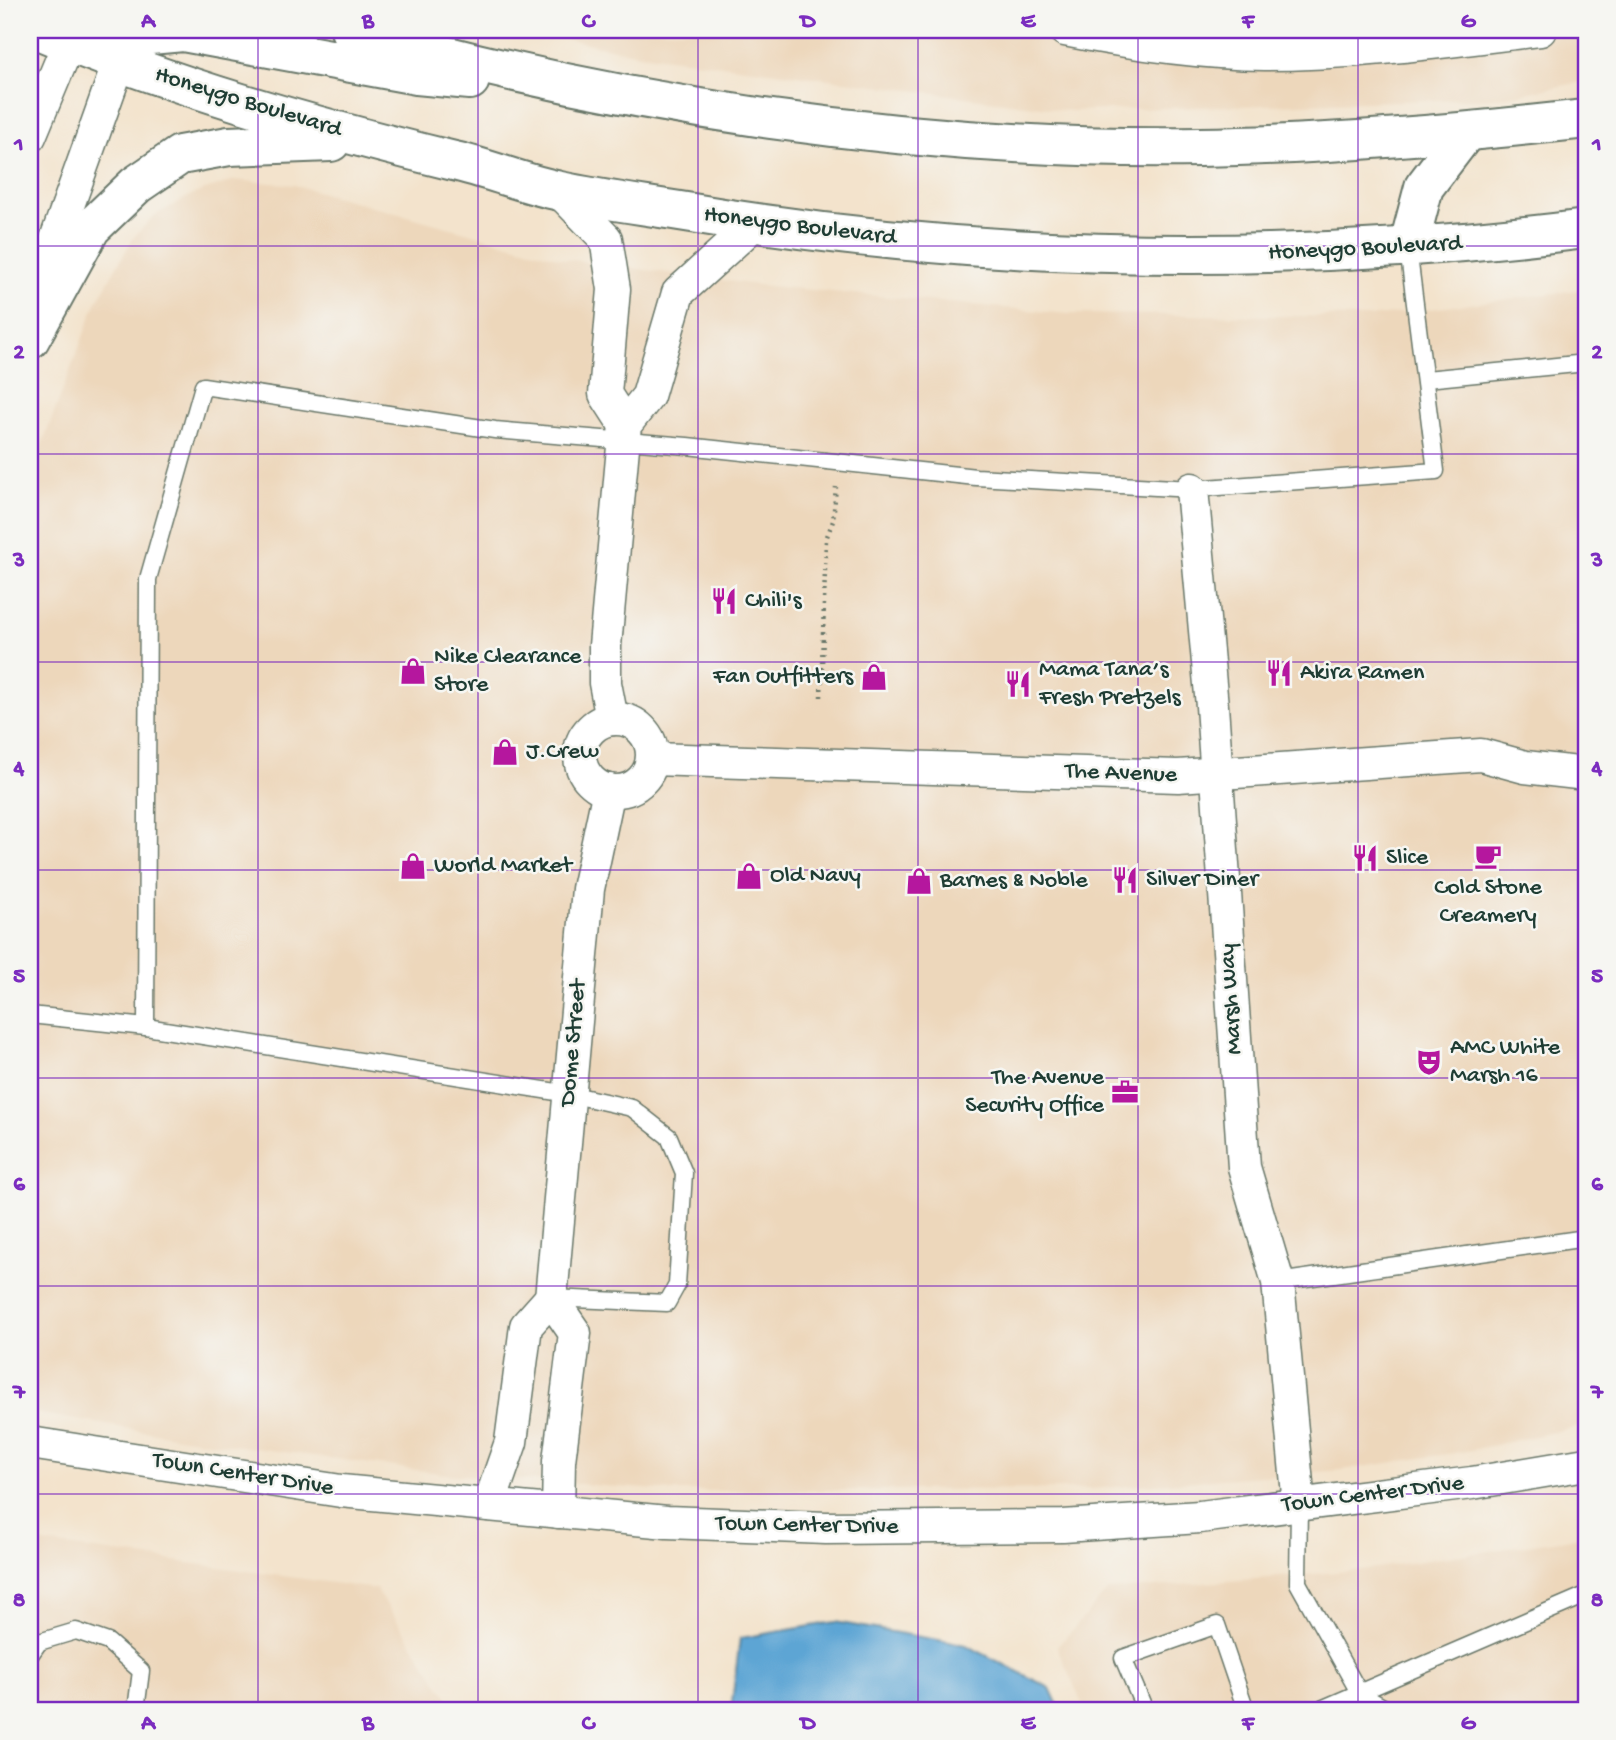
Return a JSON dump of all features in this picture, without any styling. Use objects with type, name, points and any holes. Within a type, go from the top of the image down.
[{"type":"main road","points":[[60,34],[126,43],[183,32],[417,75],[643,98]]},
{"type":"main road","points":[[363,32],[643,98],[776,121],[1041,144],[1198,147],[1466,132],[1586,119]]},
{"type":"main road","name":"Honeygo Boulevard","points":[[126,43],[240,105],[559,191],[754,224],[1002,249],[1149,256],[1306,254],[1500,240],[1586,229]]},
{"type":"main road","points":[[1408,247],[1424,187],[1466,132]]},
{"type":"main road","points":[[30,339],[91,228],[136,185],[180,155],[229,146],[372,141]]},
{"type":"street","points":[[1065,30],[1150,45],[1262,54],[1384,40],[1540,30]]},
{"type":"street","points":[[30,136],[60,34]]},
{"type":"street","points":[[30,312],[126,43]]},
{"type":"street","points":[[559,191],[606,239],[614,289],[605,394],[624,433]]},
{"type":"street","points":[[612,719],[605,683],[605,646],[624,433],[648,396],[678,293],[754,224]]},
{"type":"street","name":"Marsh Way","points":[[1192,489],[1216,774],[1244,1167],[1278,1282],[1298,1505]]},
{"type":"street","points":[[612,719],[623,719],[642,729],[652,748],[652,759],[642,780],[621,790],[609,790],[590,780],[580,759],[584,737],[591,728],[612,719]]},
{"type":"street","name":"The Avenue","points":[[652,759],[1164,776],[1481,755],[1525,766],[1586,774]]},
{"type":"street","name":"Dome Street","points":[[551,1298],[588,889],[609,790]]},
{"type":"street","points":[[489,1505],[511,1441],[526,1326],[551,1298],[575,1333],[559,1461],[558,1512]]},
{"type":"street","name":"Town Center Drive","points":[[30,1443],[341,1491],[667,1522],[826,1528],[1049,1526],[1200,1517],[1586,1464]]},
{"type":"lane","points":[[146,1027],[148,579],[202,386],[495,430],[624,433],[839,462],[976,477],[1192,489],[1436,471],[1408,247]]},
{"type":"lane","points":[[1426,380],[1586,363]]},
{"type":"lane","points":[[30,1015],[146,1027],[569,1094],[632,1108],[669,1137],[684,1173],[677,1285],[667,1303],[551,1298]]},
{"type":"lane","points":[[1278,1282],[1586,1238]]},
{"type":"lane","points":[[1298,1505],[1298,1583],[1360,1694],[1388,1710]]},
{"type":"lane","points":[[1319,1710],[1586,1595]]},
{"type":"lane","points":[[1145,1710],[1123,1658],[1217,1625],[1246,1710]]},
{"type":"lane","points":[[30,1655],[38,1642],[76,1631],[108,1642],[141,1671],[136,1710]]},
{"type":"lane","points":[[1574,1710],[1586,1705]]},
{"type":"path","points":[[821,697],[826,539],[832,521],[839,462]]},
{"type":"shaded area","points":[[522,30],[1586,30],[1586,81],[1501,98],[1071,111],[639,54]]},
{"type":"shaded area","points":[[235,180],[294,185],[564,259],[758,285],[1068,314],[1370,317],[1586,289],[1586,1425],[1467,1451],[1342,1470],[1090,1489],[672,1491],[446,1474],[203,1441],[30,1412],[30,476],[96,303],[133,238],[154,216],[191,195]]},
{"type":"shaded area","points":[[1586,1536],[1586,1710],[1085,1710],[1057,1647],[1107,1591],[1363,1570]]},
{"type":"shaded area","points":[[30,1541],[376,1589],[456,1710],[30,1710]]},
{"type":"water","points":[[835,1622],[966,1645],[1050,1688],[1060,1710],[731,1710],[740,1638]]},
{"type":"place","name":"Chili's","points":[[724,601]]},
{"type":"place","name":"Nike Clearance Store","points":[[413,671]]},
{"type":"place","name":"Akira Ramen","points":[[1279,673]]},
{"type":"place","name":"Fan Outfitters","points":[[874,677]]},
{"type":"place","name":"Mama Tana’s Fresh Pretzels","points":[[1018,684]]},
{"type":"place","name":"J.Crew","points":[[505,752]]},
{"type":"place","name":"Cold Stone Creamery","points":[[1488,856]]},
{"type":"place","name":"Slice","points":[[1365,858]]},
{"type":"place","name":"World Market","points":[[413,866]]},
{"type":"place","name":"Old Navy","points":[[749,876]]},
{"type":"place","name":"Silver Diner","points":[[1125,880]]},
{"type":"place","name":"Barnes & Noble","points":[[919,881]]},
{"type":"place","name":"AMC White Marsh 16","points":[[1429,1062]]},
{"type":"place","name":"The Avenue Security Office","points":[[1125,1092]]}]
